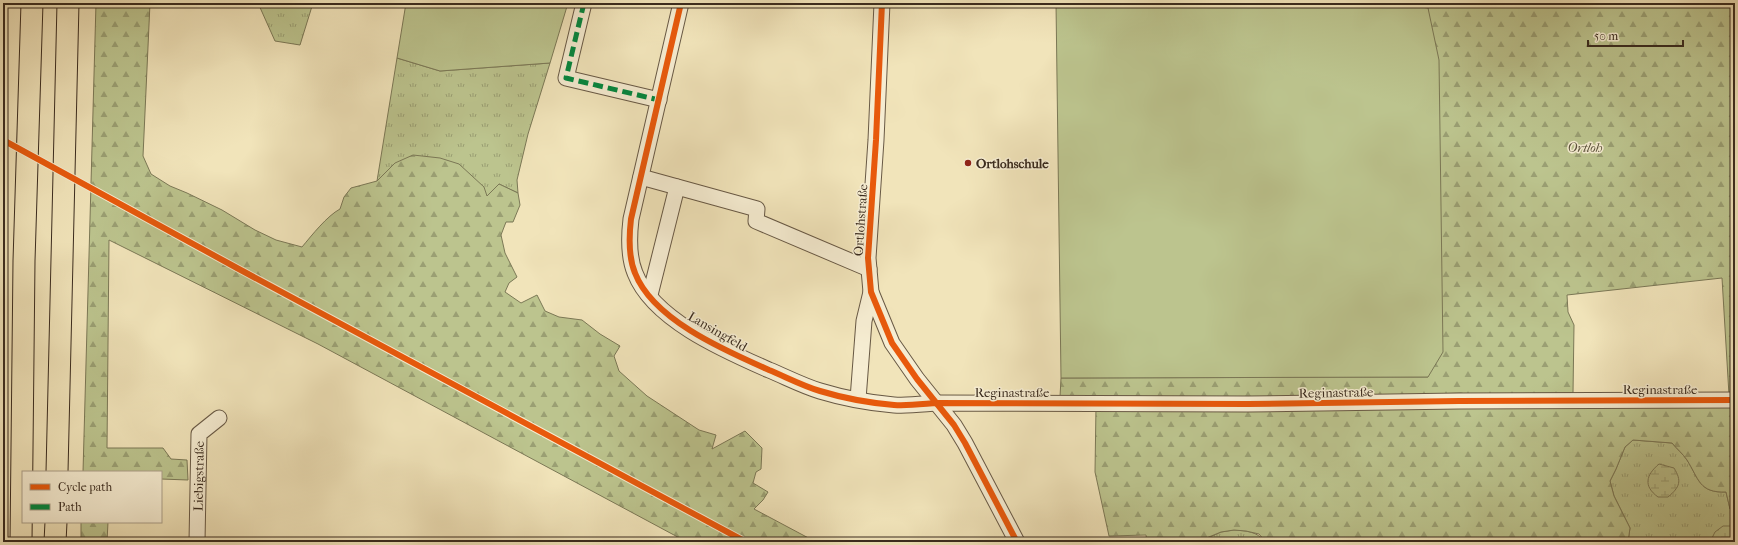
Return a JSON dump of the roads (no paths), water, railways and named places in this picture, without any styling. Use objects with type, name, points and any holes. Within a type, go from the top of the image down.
[{"type":"highway","points":[[21,542],[24,261],[32,3]]},
{"type":"highway","points":[[57,471],[68,3]]},
{"type":"highway","points":[[55,542],[56,523]]},
{"type":"street","points":[[584,3],[566,78],[659,100]]},
{"type":"street","name":"Lansingfeld","points":[[681,3],[631,219],[629,234],[630,252],[635,273],[650,295],[668,314],[698,336],[719,347],[820,391],[896,405],[937,403]]},
{"type":"street","name":"Ortlohstraße","points":[[882,3],[869,269],[871,292],[892,343],[917,379],[954,425],[1017,542]]},
{"type":"street","points":[[641,177],[756,209],[756,221],[869,269]]},
{"type":"street","points":[[650,295],[678,187]]},
{"type":"street","name":"Ortlohstraße","points":[[858,399],[864,321],[871,292]]},
{"type":"street","name":"Reginastraße","points":[[937,403],[1248,404],[1459,401],[1735,400]]},
{"type":"street","name":"Liebigstraße","points":[[197,542],[199,434],[219,418]]},
{"type":"place","name":"Ortlohschule","points":[[968,163]]},
{"type":"park label","name":"Ortloh","points":[[1585,147]]}]
